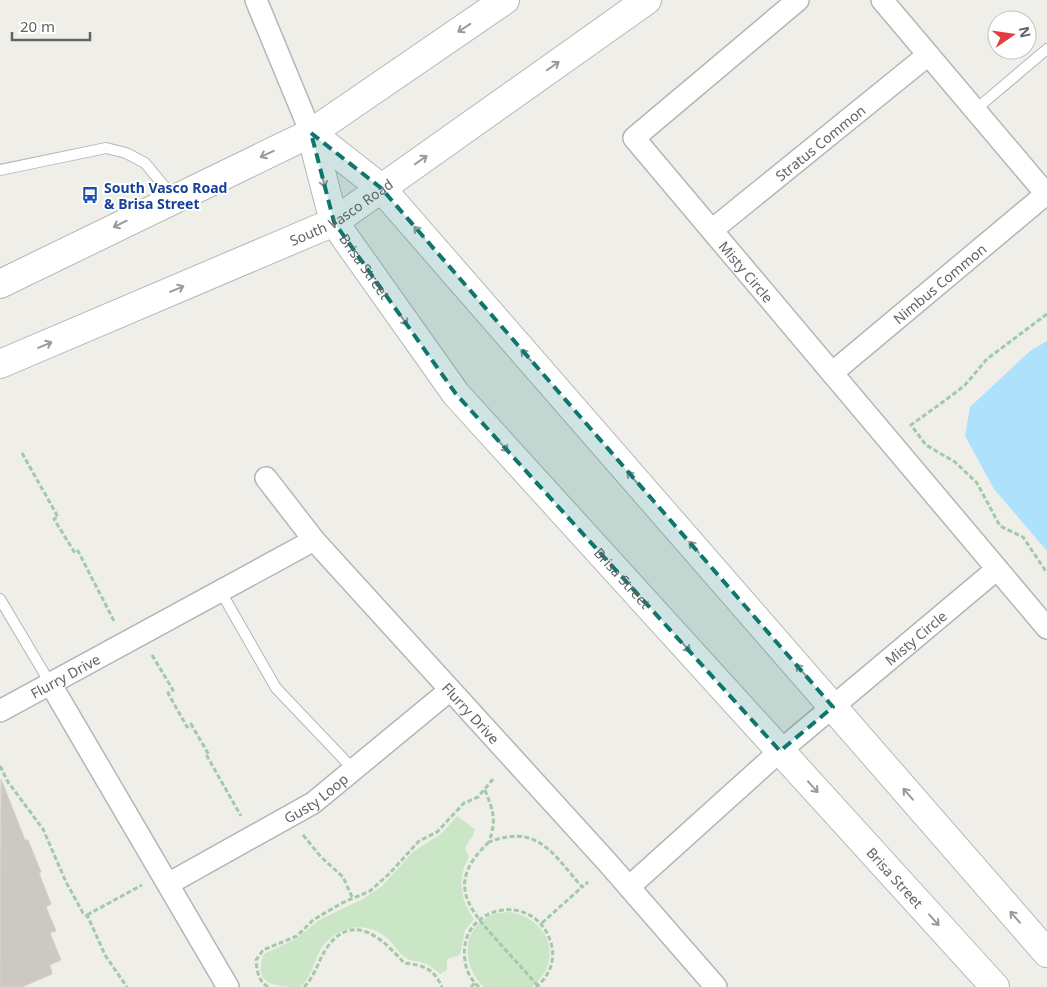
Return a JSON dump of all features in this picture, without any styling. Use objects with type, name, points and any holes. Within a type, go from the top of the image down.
[{"type":"street","name":"Brisa Street","points":[[256,0],[311,133],[334,222],[456,394],[995,987]]},
{"type":"street","points":[[0,284],[311,133],[505,0]]},
{"type":"street","name":"South Vasco Road","points":[[0,364],[334,222],[647,0]]},
{"type":"street","name":"Misty Circle","points":[[798,0],[634,138],[1047,628]]},
{"type":"street","points":[[882,0],[1047,194]]},
{"type":"street","name":"Stratus Common","points":[[712,230],[928,55]]},
{"type":"street","name":"Brisa Street","points":[[311,133],[381,188],[1047,953]]},
{"type":"street","name":"Nimbus Common","points":[[832,373],[1047,194]]},
{"type":"street","name":"Flurry Drive","points":[[266,478],[314,540],[629,887],[706,984]]},
{"type":"street","name":"Flurry Drive","points":[[0,711],[314,540]]},
{"type":"street","name":"Misty Circle","points":[[833,707],[997,569]]},
{"type":"street","points":[[50,683],[228,987]]},
{"type":"street","name":"Gusty Loop","points":[[165,880],[252,837],[313,803],[450,690]]},
{"type":"street","points":[[629,887],[780,750],[833,707]]},
{"type":"lane","points":[[975,110],[1047,49]]},
{"type":"lane","points":[[0,170],[106,148],[126,153],[145,163],[174,198]]},
{"type":"lane","points":[[221,592],[276,688],[354,770]]},
{"type":"lane","points":[[0,599],[50,683]]},
{"type":"path","points":[[1047,314],[987,359],[965,385],[911,424],[926,445],[956,462],[977,483],[1000,526],[1022,537],[1047,573]]},
{"type":"path","points":[[22,452],[58,517],[54,519],[74,553],[78,551],[114,621]]},
{"type":"path","points":[[141,635],[173,690],[168,693],[187,727],[191,724],[252,837]]},
{"type":"path","points":[[0,766],[21,802],[43,829],[66,882],[83,912],[87,915],[105,955],[127,987]]},
{"type":"path","points":[[268,987],[257,972],[256,960],[263,950],[297,936],[313,920],[370,892],[419,841],[437,832],[464,804],[478,797],[493,779]]},
{"type":"path","points":[[484,790],[495,824],[489,842]]},
{"type":"path","points":[[291,816],[308,842],[343,876],[353,899]]},
{"type":"path","points":[[479,987],[466,968],[463,951],[468,933],[478,920],[490,912],[509,909],[526,912],[542,922],[548,934],[552,950],[551,966],[546,979],[538,986],[478,920],[468,907],[464,888],[467,872],[474,856],[489,842],[504,836],[522,836],[540,841],[582,887]]},
{"type":"path","points":[[87,915],[165,880]]},
{"type":"path","points":[[542,922],[588,882]]},
{"type":"path","points":[[304,987],[313,979],[328,946],[342,933],[362,930],[378,936],[404,964],[420,965],[436,975],[442,987]]},
{"type":"path","points":[[471,987],[475,983]]},
{"type":"highlighted area","points":[[311,133],[381,188],[833,707],[780,751],[456,394],[334,222]]},
{"type":"green space","points":[[457,816],[475,829],[465,849],[469,857],[462,880],[463,896],[474,919],[465,930],[460,955],[447,959],[447,970],[440,974],[426,964],[408,959],[401,955],[383,935],[366,928],[357,927],[339,932],[324,945],[309,976],[300,987],[275,985],[264,978],[261,972],[261,964],[264,954],[296,939],[319,920],[363,899],[382,886],[414,851],[441,834]]},
{"type":"green space","points":[[511,912],[524,916],[535,923],[543,932],[548,942],[550,954],[548,965],[542,976],[532,987],[484,987],[472,971],[469,962],[468,943],[471,934],[488,917]]},
{"type":"water","points":[[1047,341],[1047,551],[994,489],[965,436],[970,407],[1030,351]]},
{"type":"building","points":[[1,779],[25,840],[28,840],[41,872],[39,873],[51,904],[46,907],[56,931],[50,933],[61,960],[50,965],[52,974],[22,987],[0,987]]},
{"type":"place","name":"South Vasco Road & Brisa Street","points":[[90,195]]}]
